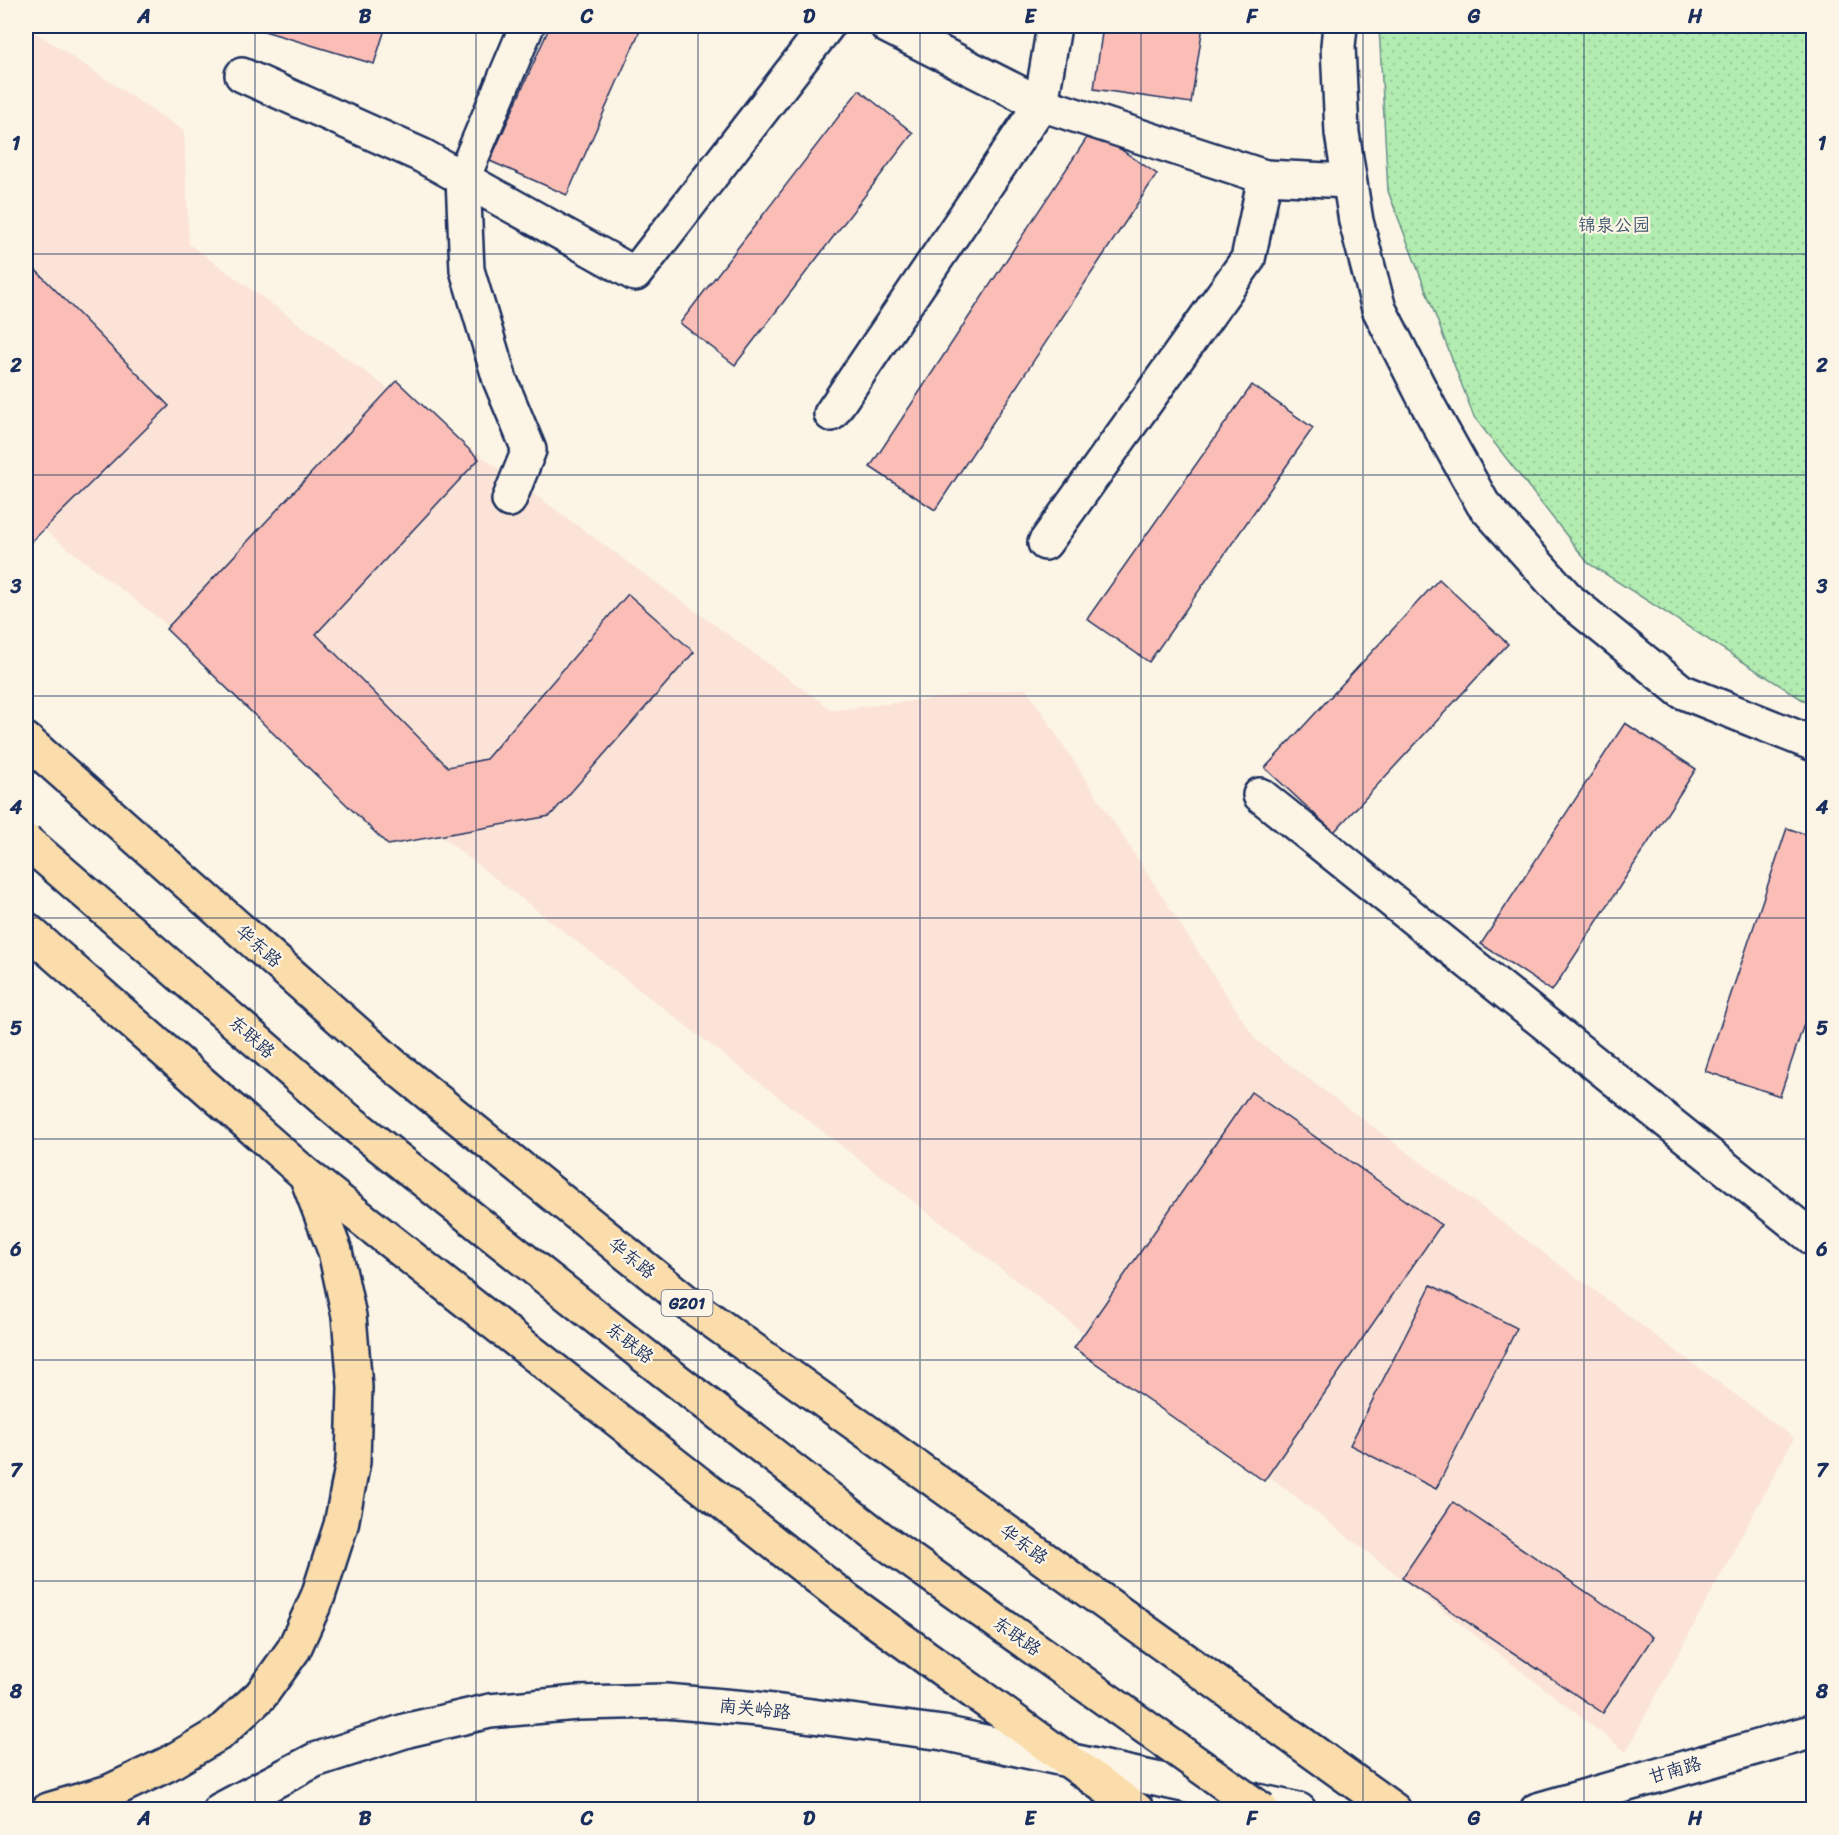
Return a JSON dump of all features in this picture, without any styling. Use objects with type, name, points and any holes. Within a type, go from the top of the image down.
[{"type":"highway","name":"华东路","points":[[26,740],[393,1065],[689,1304],[1394,1809]]},
{"type":"highway","name":"东联路","points":[[26,841],[348,1120],[664,1370],[889,1545],[1262,1809]]},
{"type":"highway","points":[[26,929],[305,1174],[844,1598],[1137,1809]]},
{"type":"highway","points":[[48,1809],[109,1792],[168,1764],[220,1733],[261,1695],[294,1649],[318,1596],[341,1525],[353,1462],[355,1387],[349,1316],[335,1251],[305,1174]]},
{"type":"street","points":[[508,500],[529,450],[500,380],[467,270],[463,178],[527,26]]},
{"type":"street","points":[[242,75],[421,155],[635,274],[827,26]]},
{"type":"street","points":[[887,26],[1041,104],[1265,177],[1349,181]]},
{"type":"street","points":[[831,414],[1041,104],[1054,26]]},
{"type":"street","points":[[1340,26],[1338,46],[1342,133],[1356,221],[1379,309],[1429,407],[1483,504],[1569,600],[1681,691],[1814,744]]},
{"type":"street","points":[[1045,543],[1248,259],[1265,177]]},
{"type":"street","points":[[1260,795],[1814,1239]]},
{"type":"street","name":"南关岭路","points":[[220,1809],[315,1760],[408,1730],[490,1712],[577,1703],[665,1701],[758,1709],[943,1733],[1299,1809]]},
{"type":"street","name":"甘南路","points":[[1537,1809],[1814,1731]]},
{"type":"shaded area","points":[[26,26],[184,131],[189,244],[832,710],[1026,688],[1256,1040],[1794,1438],[1626,1752],[26,516]]},
{"type":"green space","name":"锦泉公园","points":[[1379,26],[1813,26],[1813,703],[1803,700],[1588,563],[1474,417],[1388,191]]},
{"type":"building","points":[[263,26],[386,26],[374,64],[261,30]]},
{"type":"building","points":[[550,26],[642,26],[567,195],[490,161]]},
{"type":"building","points":[[1103,26],[1203,26],[1191,103],[1094,89]]},
{"type":"building","points":[[859,90],[913,133],[735,365],[680,323]]},
{"type":"building","points":[[1092,130],[1157,174],[935,510],[870,467]]},
{"type":"building","points":[[26,260],[169,406],[26,547]]},
{"type":"building","points":[[397,381],[479,459],[316,634],[448,767],[486,759],[628,594],[694,652],[550,816],[388,845],[166,629]]},
{"type":"building","points":[[1252,385],[1313,428],[1149,662],[1087,619]]},
{"type":"building","points":[[1439,579],[1508,644],[1334,832],[1265,768]]},
{"type":"building","points":[[1625,723],[1696,769],[1552,991],[1481,944]]},
{"type":"building","points":[[1787,828],[1814,837],[1814,994],[1780,1096],[1705,1071]]},
{"type":"building","points":[[1251,1092],[1441,1225],[1264,1481],[1074,1348]]},
{"type":"building","points":[[1431,1285],[1517,1328],[1436,1489],[1350,1445]]},
{"type":"building","points":[[1453,1502],[1653,1637],[1603,1713],[1402,1578]]}]
